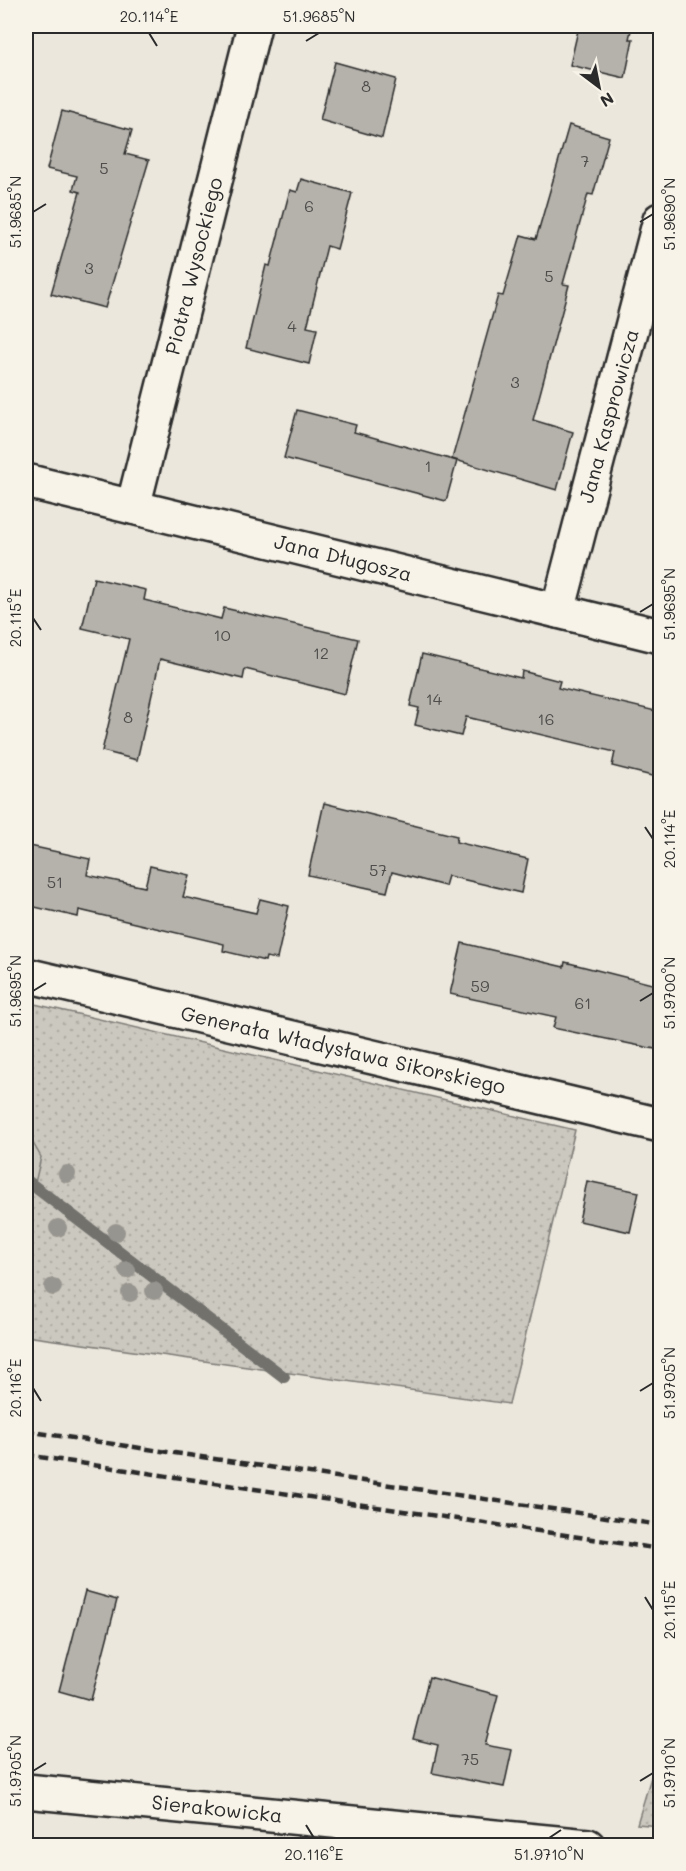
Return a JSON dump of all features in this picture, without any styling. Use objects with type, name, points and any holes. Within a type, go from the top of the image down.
[{"type":"street","name":"Piotra Wysockiego","points":[[133,507],[255,26]]},
{"type":"street","name":"Jana Kasprowicza","points":[[558,612],[660,220]]},
{"type":"street","name":"Jana Długosza","points":[[26,481],[660,636]]},
{"type":"street","name":"Generała Władysława Sikorskiego","points":[[26,975],[660,1125]]},
{"type":"street","name":"Sierakowicka","points":[[26,1791],[588,1845]]},
{"type":"green space","points":[[26,1002],[575,1130],[509,1404],[26,1336]]},
{"type":"green space","points":[[26,1131],[41,1157],[36,1179],[26,1190]]},
{"type":"green space","points":[[660,1747],[660,1826],[637,1824]]},
{"type":"building","points":[[579,26],[632,26],[629,39],[633,39],[625,78],[570,65]]},
{"type":"building","points":[[335,62],[396,79],[382,138],[320,120]]},
{"type":"building","points":[[62,111],[132,130],[125,154],[149,160],[105,308],[51,294],[80,192],[73,190],[77,176],[47,169]]},
{"type":"building","points":[[569,125],[609,137],[593,195],[588,194],[563,284],[569,285],[533,420],[573,432],[557,490],[452,459],[498,295],[503,296],[521,235],[536,239]]},
{"type":"building","points":[[301,179],[352,193],[337,249],[327,246],[307,327],[317,329],[309,364],[246,348],[266,265],[270,266],[290,190],[297,192]]},
{"type":"building","points":[[297,410],[356,425],[354,432],[457,461],[446,501],[284,458]]},
{"type":"building","points":[[94,578],[146,590],[144,600],[221,619],[224,608],[358,639],[345,694],[245,669],[243,679],[160,659],[137,760],[102,751],[129,639],[82,628]]},
{"type":"building","points":[[422,654],[521,678],[522,671],[560,681],[558,688],[660,712],[660,778],[612,766],[615,752],[466,717],[461,736],[415,725],[419,708],[410,706]]},
{"type":"building","points":[[324,803],[457,836],[456,842],[528,859],[521,893],[448,876],[445,886],[392,872],[387,892],[308,875]]},
{"type":"building","points":[[30,846],[90,859],[87,875],[145,887],[150,866],[189,875],[183,897],[256,913],[260,899],[289,906],[277,959],[266,957],[265,961],[223,951],[224,944],[79,910],[78,917],[26,905],[26,865]]},
{"type":"building","points":[[462,943],[564,967],[565,962],[660,986],[660,1050],[553,1028],[556,1017],[450,994]]},
{"type":"building","points":[[587,1181],[639,1192],[630,1232],[579,1221]]},
{"type":"building","points":[[85,1591],[117,1600],[91,1700],[59,1691]]},
{"type":"building","points":[[429,1677],[498,1695],[485,1745],[512,1750],[504,1787],[432,1773],[438,1745],[413,1739]]},
{"type":"waterway","points":[[26,1180],[284,1377]]},
{"type":"railway","points":[[26,1431],[660,1525]]},
{"type":"railway","points":[[26,1455],[660,1549]]}]
